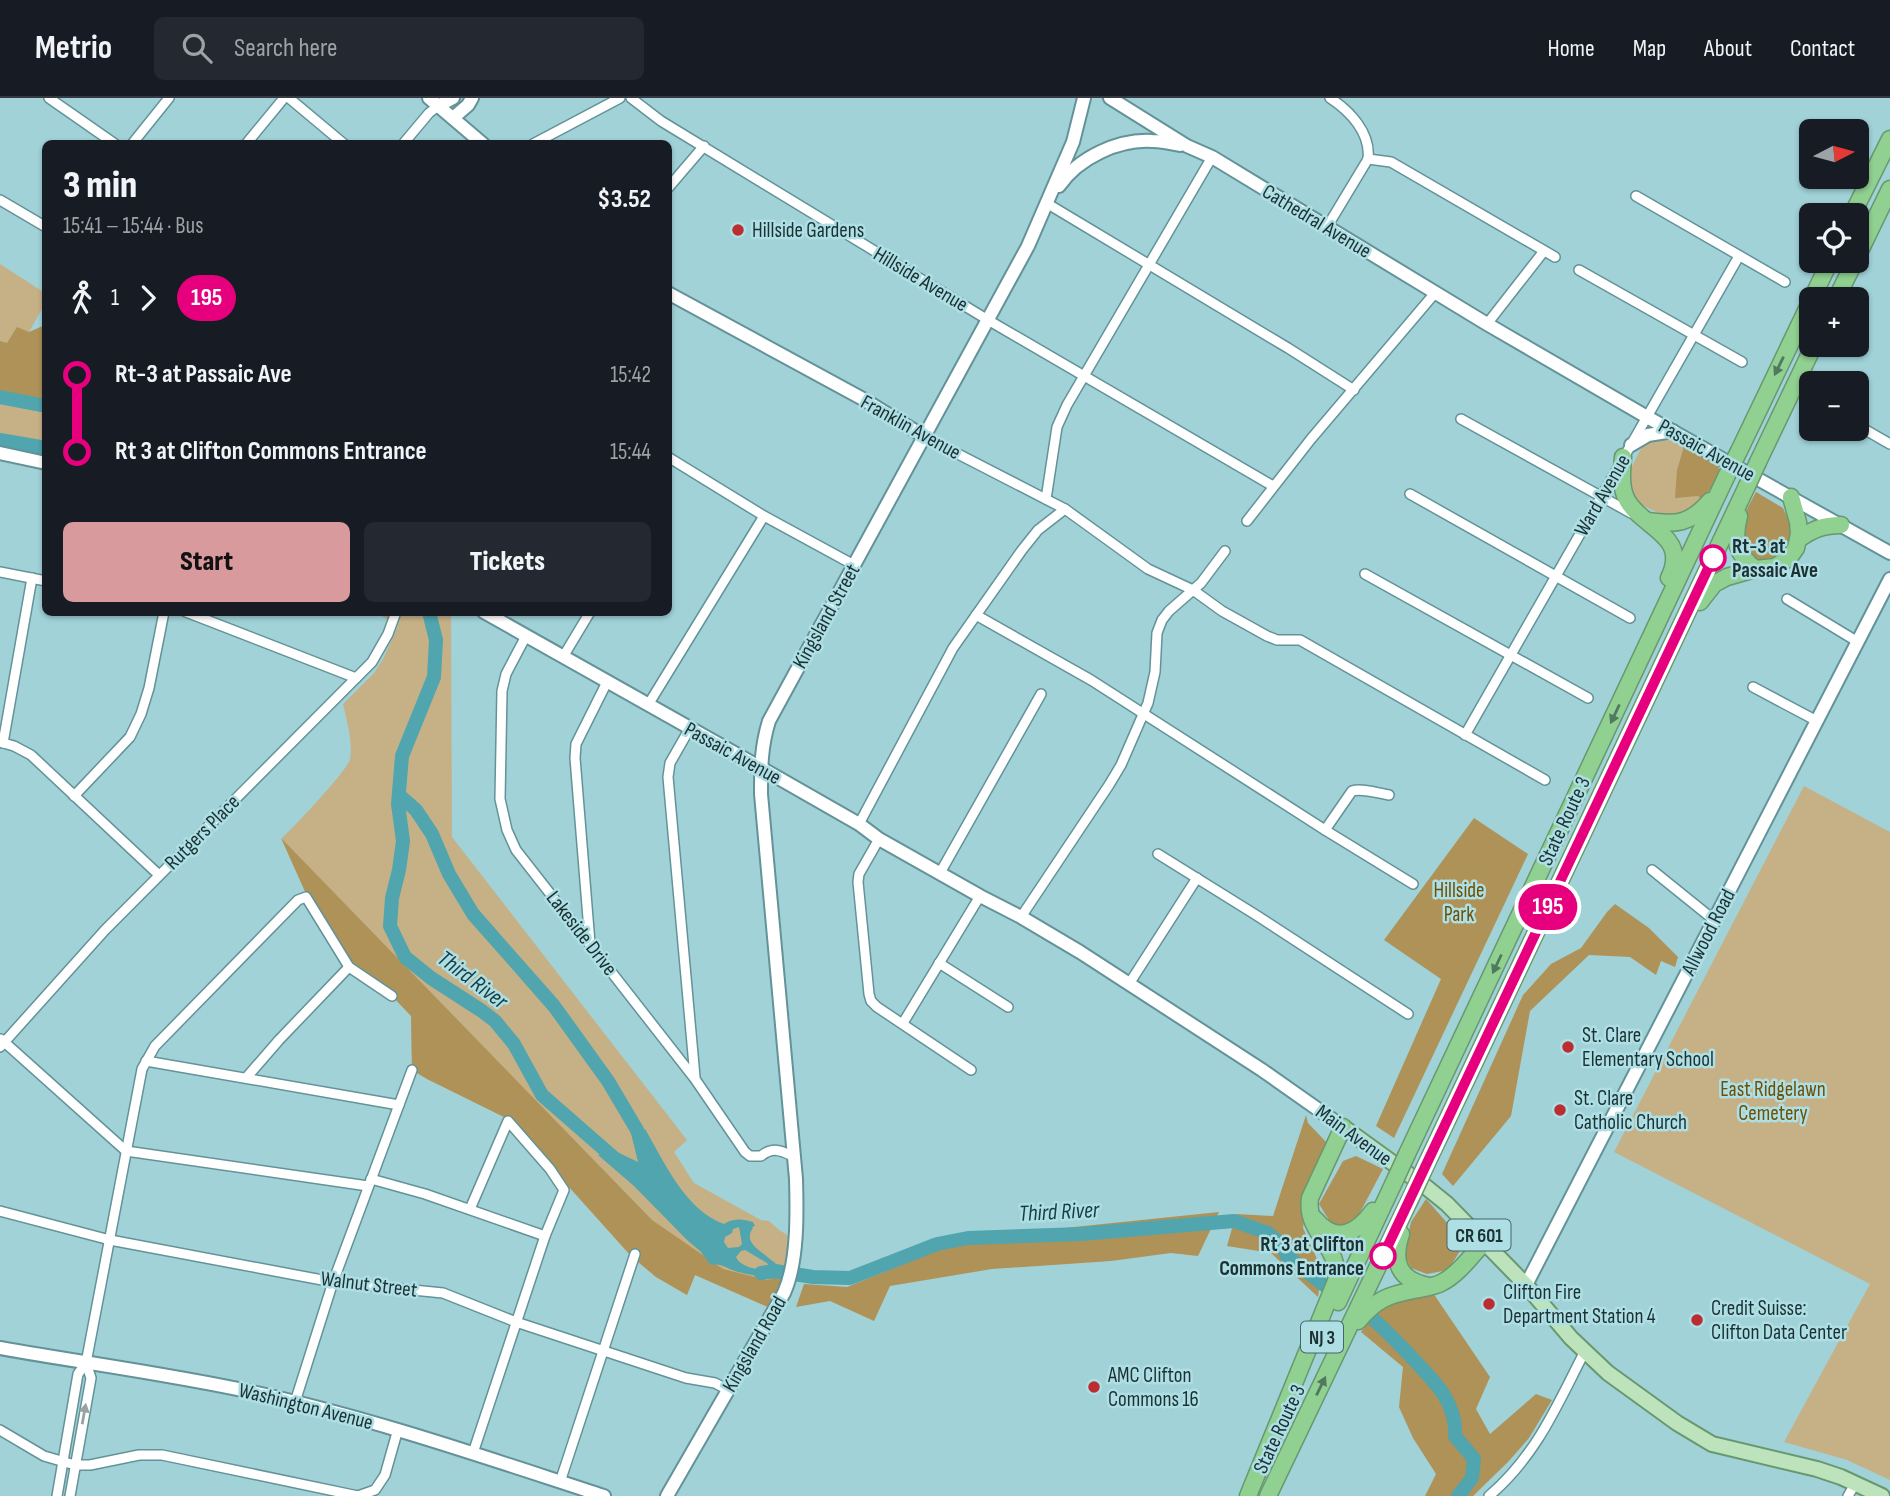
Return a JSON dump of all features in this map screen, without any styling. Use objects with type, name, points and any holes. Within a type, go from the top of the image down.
[{"type":"highway","points":[[1858,203],[1890,139]]},
{"type":"highway","points":[[1869,232],[1890,189]]},
{"type":"highway","name":"State Route 3","points":[[1248,1496],[1824,273]]},
{"type":"highway","name":"State Route 3","points":[[1268,1496],[1808,357]]},
{"type":"highway","points":[[1627,451],[1622,480],[1624,493],[1632,508],[1668,540],[1674,549],[1675,559],[1627,688]]},
{"type":"highway","points":[[1648,521],[1667,524],[1690,519],[1711,500],[1727,475]]},
{"type":"highway","points":[[1747,486],[1736,535],[1743,559],[1755,569]]},
{"type":"highway","points":[[1679,629],[1714,583],[1733,574],[1782,564],[1796,548],[1799,539],[1795,499]]},
{"type":"highway","points":[[1799,539],[1814,529],[1826,525],[1841,525]]},
{"type":"highway","points":[[1248,1496],[1336,1281],[1336,1263],[1311,1220],[1309,1208],[1310,1198],[1343,1127]]},
{"type":"highway","points":[[1309,1208],[1319,1224],[1328,1231],[1337,1234],[1354,1231],[1363,1224],[1396,1178]]},
{"type":"highway","points":[[1414,1191],[1396,1248],[1396,1258],[1406,1277],[1432,1287]]},
{"type":"highway","points":[[1344,1339],[1367,1311],[1382,1299],[1393,1294],[1432,1287],[1450,1277],[1485,1241]]},
{"type":"main road","points":[[433,102],[453,98]]},
{"type":"main road","points":[[453,118],[472,98]]},
{"type":"main road","name":"Kingsland Street","points":[[796,1179],[761,794],[761,754],[769,721],[1028,246],[1073,142],[1084,98]]},
{"type":"main road","name":"Cathedral Avenue","points":[[1110,98],[1524,345]]},
{"type":"main road","points":[[433,102],[477,140]]},
{"type":"main road","points":[[1048,204],[1065,178],[1081,163],[1102,151],[1128,143],[1151,140],[1187,146]]},
{"type":"main road","name":"Franklin Avenue","points":[[672,294],[925,437]]},
{"type":"main road","name":"Passaic Avenue","points":[[1524,345],[1890,553]]},
{"type":"main road","points":[[1627,451],[1648,435],[1674,431]]},
{"type":"main road","points":[[0,453],[42,462]]},
{"type":"main road","name":"Allwood Road","points":[[1526,1285],[1890,579]]},
{"type":"main road","name":"Passaic Avenue","points":[[494,616],[980,896]]},
{"type":"main road","name":"Main Avenue","points":[[980,896],[1021,917],[1262,1070],[1426,1187],[1485,1241],[1553,1319],[1608,1373],[1697,1436],[1712,1444],[1817,1469],[1851,1490],[1882,1496]]},
{"type":"main road","name":"Kingsland Road","points":[[667,1496],[774,1310],[789,1274],[796,1210],[796,1179]]},
{"type":"main road","name":"Washington Avenue","points":[[0,1348],[191,1380],[295,1402],[398,1429],[604,1496]]},
{"type":"street","points":[[51,98],[110,140]]},
{"type":"street","points":[[135,140],[169,98]]},
{"type":"street","points":[[250,140],[287,98],[339,140]]},
{"type":"street","points":[[541,140],[620,98]]},
{"type":"street","name":"Hillside Avenue","points":[[631,98],[661,121],[988,320],[1273,486]]},
{"type":"street","points":[[1327,227],[1368,159],[1369,152],[1360,128],[1343,107],[1330,98]]},
{"type":"street","points":[[406,140],[429,113],[433,102]]},
{"type":"street","points":[[672,183],[704,146]]},
{"type":"street","points":[[1046,499],[1057,427],[1212,157]]},
{"type":"street","points":[[1368,159],[1391,162],[1555,257]]},
{"type":"street","points":[[1636,196],[1785,282]]},
{"type":"street","points":[[0,200],[42,225]]},
{"type":"street","points":[[1048,204],[1354,390]]},
{"type":"street","points":[[1487,324],[1544,251]]},
{"type":"street","name":"Ward Avenue","points":[[1465,735],[1739,256]]},
{"type":"street","points":[[1579,270],[1742,362]]},
{"type":"street","points":[[1247,521],[1273,486],[1435,293]]},
{"type":"street","points":[[1461,419],[1648,521]]},
{"type":"street","points":[[1869,432],[1890,444]]},
{"type":"street","name":"Franklin Avenue","points":[[925,437],[1065,509],[1148,569],[1193,590],[1222,611],[1266,636],[1277,640],[1300,640],[1545,780]]},
{"type":"street","points":[[672,459],[764,516],[854,565]]},
{"type":"street","points":[[1410,494],[1630,618]]},
{"type":"street","points":[[859,824],[953,648],[1038,530],[1065,509]]},
{"type":"street","points":[[648,705],[764,516]]},
{"type":"street","points":[[1021,917],[1121,765],[1153,687],[1157,633],[1162,620],[1193,590],[1225,551]]},
{"type":"street","points":[[0,572],[42,580]]},
{"type":"street","points":[[1365,574],[1588,698]]},
{"type":"street","points":[[32,578],[1,742],[31,755],[159,875]]},
{"type":"street","points":[[1787,599],[1858,642]]},
{"type":"street","points":[[976,615],[1091,680],[1413,884]]},
{"type":"street","points":[[74,796],[130,737],[136,726],[149,688],[163,616]]},
{"type":"street","points":[[196,616],[356,678]]},
{"type":"street","name":"Rutgers Place","points":[[2,1042],[105,930],[356,678],[378,653],[395,616]]},
{"type":"street","points":[[564,657],[588,616]]},
{"type":"street","name":"Lakeside Drive","points":[[526,636],[506,674],[502,691],[500,799],[507,830],[516,850],[695,1079],[746,1152],[750,1156],[761,1156],[776,1149],[795,1157]]},
{"type":"street","points":[[590,944],[575,751],[607,682]]},
{"type":"street","points":[[1753,687],[1817,721]]},
{"type":"street","points":[[940,873],[1041,694]]},
{"type":"street","points":[[690,728],[670,763],[668,777],[695,1079]]},
{"type":"street","points":[[1325,830],[1352,791],[1360,789],[1389,795]]},
{"type":"street","points":[[879,839],[859,874],[858,882],[871,1001],[971,1070]]},
{"type":"street","points":[[1158,854],[1408,1014]]},
{"type":"street","points":[[1652,870],[1714,920]]},
{"type":"street","points":[[1129,984],[1197,878]]},
{"type":"street","points":[[903,1023],[980,896]]},
{"type":"street","points":[[57,1496],[78,1374],[86,1363],[142,1069],[155,1046],[298,900],[306,897],[349,967],[392,996]]},
{"type":"street","points":[[939,963],[1008,1007]]},
{"type":"street","points":[[246,1078],[349,967]]},
{"type":"street","points":[[2,1042],[126,1152],[370,1182],[425,1194],[545,1236]]},
{"type":"street","points":[[146,1061],[399,1105]]},
{"type":"street","points":[[295,1402],[333,1282],[412,1070]]},
{"type":"street","points":[[470,1209],[508,1121],[550,1169],[564,1190],[545,1236],[473,1453]]},
{"type":"street","name":"Walnut Street","points":[[0,1211],[110,1240],[333,1282],[443,1293],[516,1322],[686,1378],[710,1382],[728,1390]]},
{"type":"street","points":[[560,1482],[635,1254]]},
{"type":"street","points":[[1489,1496],[1520,1467],[1533,1449],[1585,1351]]},
{"type":"street","points":[[69,1496],[90,1378],[86,1363]]},
{"type":"street","points":[[0,1430],[44,1456],[75,1465],[90,1465],[139,1455],[162,1455],[358,1496],[375,1490],[385,1475],[398,1429]]},
{"type":"green space","points":[[0,264],[42,291],[42,309],[29,332],[7,344],[0,341]]},
{"type":"green space","points":[[42,326],[42,405],[0,397],[0,341],[7,343],[17,327],[29,332]]},
{"type":"green space","points":[[0,399],[42,406],[42,469],[0,461]]},
{"type":"green space","points":[[1662,437],[1684,446],[1677,470],[1703,500],[1686,517],[1662,515],[1642,505],[1630,491],[1628,474],[1644,443]]},
{"type":"green space","points":[[1684,446],[1720,464],[1717,478],[1703,500],[1698,496],[1675,498],[1677,470]]},
{"type":"green space","points":[[1756,492],[1783,508],[1791,526],[1788,546],[1775,559],[1760,560],[1748,554],[1740,528]]},
{"type":"green space","points":[[382,616],[451,616],[452,837],[687,1140],[674,1152],[694,1183],[761,1220],[769,1221],[794,1239],[791,1268],[782,1267],[774,1310],[695,1275],[687,1295],[656,1277],[631,1256],[508,1119],[412,1070],[411,1016],[307,896],[282,838],[308,812],[347,765],[351,752],[343,704],[374,673],[398,626]]},
{"type":"green space","name":"East Ridgelawn Cemetery","points":[[1804,786],[1890,832],[1890,1480],[1847,1460],[1784,1442],[1870,1284],[1614,1152]]},
{"type":"green space","name":"Hillside Park","points":[[1474,818],[1528,854],[1394,1138],[1376,1126],[1441,979],[1384,940]]},
{"type":"green space","points":[[281,838],[652,1220],[723,1269],[767,1280],[778,1277],[788,1280],[775,1310],[695,1275],[687,1295],[656,1277],[631,1256],[508,1119],[412,1070],[411,1016],[392,996],[350,966],[307,896]]},
{"type":"green space","points":[[1615,904],[1649,928],[1678,957],[1675,967],[1661,961],[1656,975],[1630,957],[1589,955],[1530,1011],[1511,1116],[1453,1186],[1442,1174],[1523,995],[1551,964],[1581,948]]},
{"type":"green space","points":[[1306,1115],[1308,1123],[1328,1144],[1307,1199],[1303,1228],[1322,1270],[1318,1297],[1271,1253],[1227,1246],[1236,1214],[1273,1216]]},
{"type":"green space","points":[[1356,1156],[1383,1169],[1354,1224],[1332,1225],[1319,1204],[1343,1161]]},
{"type":"green space","points":[[1426,1199],[1465,1243],[1448,1270],[1427,1274],[1411,1268],[1404,1255],[1411,1222]]},
{"type":"green space","points":[[1219,1212],[1198,1256],[1171,1253],[1111,1261],[992,1269],[890,1286],[874,1321],[830,1301],[796,1307],[804,1284],[847,1287],[968,1238]]},
{"type":"green space","points":[[1433,1293],[1490,1377],[1476,1409],[1490,1434],[1536,1394],[1552,1400],[1529,1438],[1473,1496],[1425,1496],[1436,1474],[1413,1438],[1399,1407],[1403,1367],[1361,1332],[1380,1306]]},
{"type":"water","points":[[645,1129],[677,1184],[698,1208],[710,1217],[724,1224],[738,1220],[753,1222],[755,1226],[750,1233],[751,1242],[780,1268],[778,1276],[761,1277],[711,1265],[634,1186],[598,1155],[615,1151],[638,1162],[632,1137]],"holes":[[[739,1227],[742,1244],[728,1248],[724,1242],[725,1237]],[[745,1250],[767,1263],[770,1268],[756,1269],[742,1264],[736,1257]]]},
{"type":"waterway","name":"Third River","points":[[0,397],[42,405]]},
{"type":"waterway","name":"Third River","points":[[0,440],[42,447]]},
{"type":"waterway","name":"Third River","points":[[430,616],[436,640],[434,677],[402,756],[398,804],[403,841],[392,898],[390,926],[405,957],[495,1021],[514,1044],[542,1095],[621,1164]]},
{"type":"waterway","name":"Third River","points":[[400,796],[416,810],[432,834],[449,874],[473,914],[554,1006],[608,1081],[637,1130],[643,1149]]},
{"type":"waterway","name":"Third River","points":[[761,1273],[775,1271],[813,1277],[850,1278],[937,1244],[968,1238],[1081,1234],[1234,1221],[1268,1233],[1282,1245],[1287,1256],[1324,1285]]},
{"type":"waterway","name":"Third River","points":[[1374,1320],[1431,1378],[1449,1404],[1455,1424],[1455,1436],[1474,1459],[1472,1478],[1458,1496]]},
{"type":"bus line","name":"195","points":[[1383,1256],[1713,558]]},
{"type":"place","name":"Hillside Gardens","points":[[738,230]]},
{"type":"place","name":"Rt-3 at Passaic Ave","points":[[1713,558]]},
{"type":"place","name":"St. Clare Elementary School","points":[[1568,1047]]},
{"type":"place","name":"St. Clare Catholic Church","points":[[1560,1110]]},
{"type":"place","name":"Rt 3 at Clifton Commons Entrance","points":[[1383,1256]]},
{"type":"place","name":"Clifton Fire Department Station 4","points":[[1489,1304]]},
{"type":"place","name":"Credit Suisse: Clifton Data Center","points":[[1697,1320]]},
{"type":"place","name":"AMC Clifton Commons 16","points":[[1094,1387]]}]
